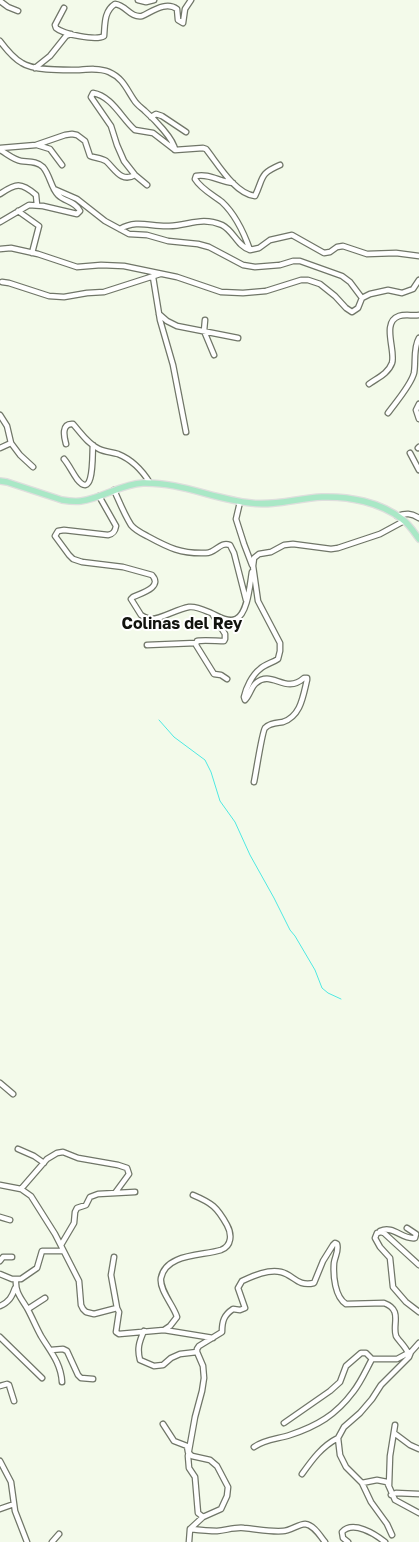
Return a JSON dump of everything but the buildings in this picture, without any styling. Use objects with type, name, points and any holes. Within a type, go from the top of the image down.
[{"type":"main road","points":[[0,482],[7,482],[62,500],[72,501],[82,501],[131,484],[150,483],[172,485],[240,502],[259,504],[322,497],[351,499],[373,504],[397,516],[404,521],[419,539]]},
{"type":"street","points":[[138,0],[146,2],[153,0]]},
{"type":"street","points":[[64,8],[55,25],[56,28],[71,34],[102,38],[104,36],[106,14],[110,7],[115,4],[138,17],[174,4],[177,9],[178,20],[180,23],[183,23],[185,8],[191,0]]},
{"type":"street","points":[[0,1],[18,11]]},
{"type":"street","points":[[35,68],[50,56],[66,36],[71,34]]},
{"type":"street","points":[[0,41],[21,63],[35,68],[99,69],[109,71],[122,81],[134,100],[157,122],[175,145],[175,150]]},
{"type":"street","points":[[147,186],[124,161],[112,126],[91,97],[93,93],[104,96],[136,130],[153,133],[175,150],[206,149],[233,183],[251,196],[255,196],[262,176],[268,170],[280,165]]},
{"type":"street","points":[[151,117],[156,114],[162,116],[186,132]]},
{"type":"street","points":[[0,149],[36,145],[65,135],[77,135],[85,141],[90,156],[105,160],[123,177],[129,178],[135,175]]},
{"type":"street","points":[[36,145],[50,149],[62,165]]},
{"type":"street","points":[[0,149],[19,161],[39,163],[46,171],[56,193],[79,208],[79,213],[77,214],[29,205],[0,222]]},
{"type":"street","points":[[233,183],[206,175],[196,176],[195,179],[198,184],[224,203],[238,221],[250,250]]},
{"type":"street","points":[[0,194],[10,188],[21,185],[36,195],[37,205]]},
{"type":"street","points":[[54,189],[77,199],[105,221],[129,234],[147,235],[168,241],[198,244],[209,247],[243,265],[255,267],[280,265],[293,260],[300,261],[342,276],[350,282],[362,298]]},
{"type":"street","points":[[18,211],[39,226],[32,252]]},
{"type":"street","points":[[120,229],[129,224],[169,226],[204,221],[230,230],[241,245],[250,250],[259,248],[270,240],[292,235],[324,253],[343,246],[366,254],[396,253],[419,256]]},
{"type":"street","points":[[0,249],[11,248],[32,252],[77,267],[124,266],[153,275]]},
{"type":"street","points":[[2,282],[49,296],[64,297],[104,292],[160,274],[177,277],[222,292],[232,293],[266,291],[301,280],[308,280],[320,284],[352,312],[358,308],[362,298],[370,294],[388,290],[402,294],[413,289],[418,282]]},
{"type":"street","points":[[153,275],[158,313],[173,365],[186,432]]},
{"type":"street","points":[[158,313],[172,324],[238,338]]},
{"type":"street","points":[[369,384],[384,374],[392,362],[393,356],[389,334],[394,320],[399,316],[419,314]]},
{"type":"street","points":[[205,320],[204,331],[214,355]]},
{"type":"street","points":[[418,339],[419,346]]},
{"type":"street","points":[[388,412],[412,379],[418,339]]},
{"type":"street","points":[[419,404],[416,410],[419,419]]},
{"type":"street","points":[[0,416],[7,426],[10,443],[33,467]]},
{"type":"street","points":[[66,444],[64,436],[66,425],[73,424],[100,450],[119,455],[136,464],[150,483]]},
{"type":"street","points":[[0,448],[10,443]]},
{"type":"street","points":[[64,459],[78,480],[87,483],[92,475],[93,445]]},
{"type":"street","points":[[410,452],[419,470]]},
{"type":"street","points":[[114,490],[132,525],[137,530],[170,548],[178,551],[206,553],[212,552],[220,545],[226,543],[230,545],[234,553],[247,603]]},
{"type":"street","points":[[99,496],[116,526],[112,534],[64,530],[58,531],[55,536],[73,559],[82,562],[123,567],[152,575],[156,582],[154,586],[133,597],[131,600],[141,615],[153,619],[190,607],[228,620],[236,619],[242,614],[247,603],[254,558],[259,554],[271,552],[284,545],[293,544],[331,549],[338,548],[380,534],[404,521]]},
{"type":"street","points":[[240,502],[236,519],[253,566],[258,601],[280,643],[278,659],[254,674],[245,692],[245,700],[255,683],[262,680],[269,679],[289,685],[307,678],[300,706],[294,715],[285,721],[271,724],[265,728],[262,735],[259,763],[254,782]]},
{"type":"street","points":[[397,516],[409,513],[419,518]]},
{"type":"street","points":[[147,645],[196,643],[200,640],[204,642],[224,641],[225,634],[212,614]]},
{"type":"street","points":[[196,643],[214,674],[221,675],[226,679]]},
{"type":"street","points":[[0,1083],[12,1094]]},
{"type":"street","points":[[18,1149],[44,1163]]},
{"type":"street","points":[[21,1189],[47,1158],[63,1152],[78,1158],[127,1168],[129,1174],[115,1193]]},
{"type":"street","points":[[0,1185],[21,1189],[31,1196],[61,1245],[79,1280],[81,1306],[83,1309],[94,1314],[117,1308]]},
{"type":"street","points":[[61,1245],[73,1226],[77,1208],[86,1205],[93,1194],[135,1192]]},
{"type":"street","points":[[164,1330],[177,1317],[161,1286],[161,1278],[166,1268],[179,1259],[190,1255],[222,1250],[228,1246],[231,1237],[230,1230],[219,1210],[193,1195]]},
{"type":"street","points":[[0,1217],[10,1220]]},
{"type":"street","points":[[407,1228],[416,1234],[415,1238],[410,1239],[389,1229],[381,1230],[375,1238],[390,1258],[393,1287],[406,1302],[419,1312]]},
{"type":"street","points":[[377,1234],[384,1233],[419,1265]]},
{"type":"street","points":[[188,1452],[204,1378],[203,1366],[197,1348],[222,1332],[226,1313],[233,1309],[240,1310],[244,1308],[238,1288],[242,1281],[274,1271],[283,1272],[300,1283],[308,1285],[314,1283],[323,1262],[335,1243],[338,1250],[334,1261],[334,1271],[338,1296],[341,1301],[346,1304],[389,1304],[396,1317],[396,1336],[410,1352],[410,1357],[381,1385],[360,1413],[344,1427],[338,1438],[340,1455],[346,1467],[362,1483],[371,1502],[387,1524],[392,1535]]},
{"type":"street","points":[[0,1274],[12,1280],[21,1279],[37,1268],[40,1253],[43,1250],[63,1251]]},
{"type":"street","points":[[0,1261],[3,1257],[12,1257]]},
{"type":"street","points":[[114,1257],[111,1274],[119,1312],[116,1332],[119,1334],[164,1330],[214,1338]]},
{"type":"street","points":[[16,1280],[18,1294],[51,1350],[58,1365],[62,1382]]},
{"type":"street","points":[[0,1306],[12,1297],[16,1287]]},
{"type":"street","points":[[28,1309],[46,1298]]},
{"type":"street","points":[[144,1331],[137,1351],[140,1360],[154,1366],[163,1365],[171,1358],[180,1354],[197,1352]]},
{"type":"street","points":[[0,1337],[42,1378]]},
{"type":"street","points":[[284,1423],[330,1392],[340,1382],[346,1366],[361,1353],[366,1354],[372,1359],[397,1359],[410,1352],[419,1343]]},
{"type":"street","points":[[51,1350],[63,1349],[67,1351],[78,1375],[81,1378],[93,1379]]},
{"type":"street","points":[[254,1447],[262,1442],[290,1435],[328,1418],[354,1392],[372,1359]]},
{"type":"street","points":[[0,1386],[9,1385],[14,1401]]},
{"type":"street","points":[[163,1424],[174,1441],[187,1446],[189,1468],[194,1477],[198,1513],[203,1517]]},
{"type":"street","points":[[389,1488],[390,1456],[395,1425]]},
{"type":"street","points":[[394,1433],[419,1449]]},
{"type":"street","points":[[302,1474],[327,1443],[338,1438]]},
{"type":"street","points":[[188,1452],[192,1456],[210,1460],[217,1466],[228,1487],[227,1496],[221,1508],[203,1517],[190,1529],[189,1542]]},
{"type":"street","points":[[0,1461],[2,1472],[11,1482],[14,1504],[27,1542]]},
{"type":"street","points":[[362,1483],[381,1481],[388,1484],[391,1495],[395,1500],[419,1513]]},
{"type":"street","points":[[391,1495],[396,1493],[419,1494]]},
{"type":"street","points":[[0,1508],[14,1504]]},
{"type":"street","points":[[190,1529],[217,1531],[244,1528],[288,1531],[305,1524],[317,1531],[325,1542]]},
{"type":"street","points":[[348,1542],[343,1538],[342,1532],[347,1527],[372,1532],[385,1542]]},
{"type":"street","points":[[52,1542],[59,1534]]},
{"type":"waterway","points":[[159,720],[174,737],[205,760],[211,772],[220,801],[235,822],[250,855],[290,930],[315,970],[322,988],[341,999]]},
{"type":"district","name":"Colinas del Rey","points":[[182,624]]}]
